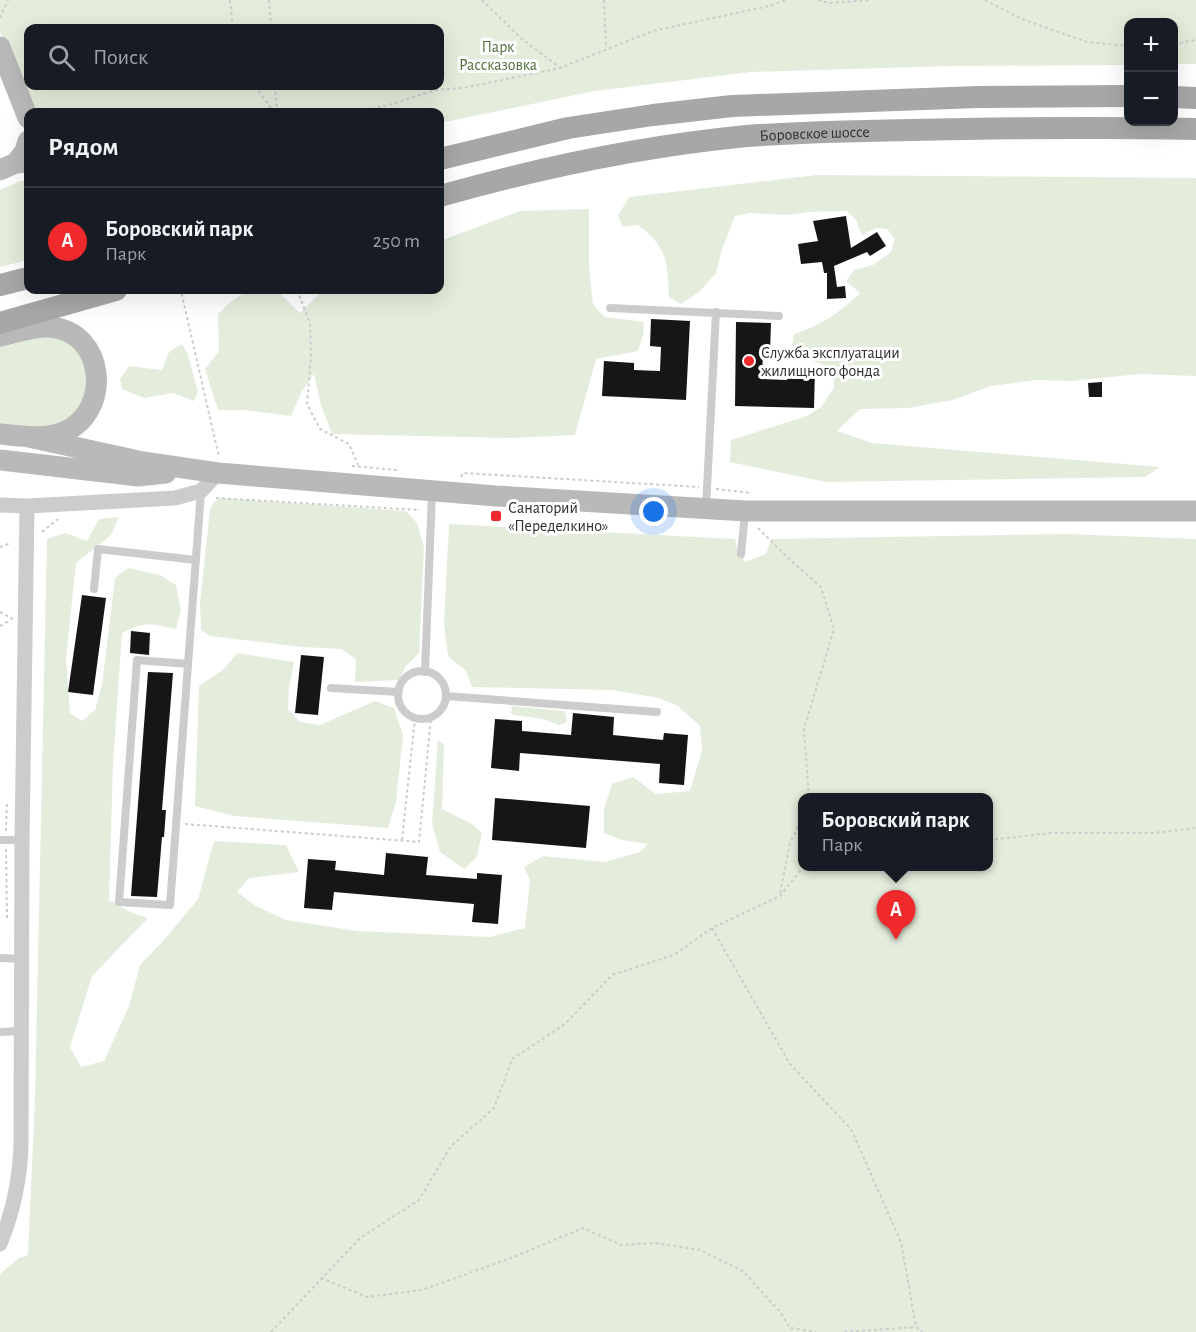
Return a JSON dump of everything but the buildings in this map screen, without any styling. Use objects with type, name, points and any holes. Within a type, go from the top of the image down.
[{"type":"main road","name":"Боровское шоссе","points":[[444,158],[568,128],[732,106],[978,97],[1124,96]]},
{"type":"main road","points":[[1178,97],[1196,98]]},
{"type":"main road","name":"Боровское шоссе","points":[[444,195],[488,182],[626,153],[747,136],[859,130],[1006,127],[1196,129]]},
{"type":"main road","points":[[0,285],[24,279]]},
{"type":"main road","points":[[0,322],[102,294]]},
{"type":"street","points":[[0,47],[24,108]]},
{"type":"street","points":[[0,181],[17,173],[18,167]]},
{"type":"street","points":[[0,285],[24,271]]},
{"type":"street","points":[[0,336],[44,327],[62,330],[83,344],[91,355],[95,368],[96,392],[93,404],[83,419],[63,433],[24,436]]},
{"type":"street","points":[[0,434],[24,436],[144,462],[221,473],[432,492],[705,509],[750,517],[1196,511]]},
{"type":"street","points":[[0,445],[56,450],[175,473]]},
{"type":"street","points":[[0,460],[138,476],[221,473]]},
{"type":"street","points":[[0,505],[27,506],[201,498],[221,473]]},
{"type":"street","points":[[0,1244],[14,1208],[21,1145],[22,840],[27,506]]},
{"type":"lane","points":[[610,308],[779,316]]},
{"type":"lane","points":[[705,509],[716,312]]},
{"type":"lane","points":[[425,672],[432,492]]},
{"type":"lane","points":[[188,664],[137,660],[119,902],[170,905],[201,498]]},
{"type":"lane","points":[[741,554],[750,517]]},
{"type":"lane","points":[[94,588],[98,549],[196,561]]},
{"type":"lane","points":[[425,672],[439,678],[444,685],[446,696],[443,708],[431,718],[416,718],[403,709],[399,702],[399,693],[404,680],[410,675],[425,672]]},
{"type":"lane","points":[[331,688],[399,693]]},
{"type":"lane","points":[[446,696],[657,712]]},
{"type":"lane","points":[[0,840],[22,840]]},
{"type":"lane","points":[[0,958],[23,959]]},
{"type":"lane","points":[[0,1032],[22,1031]]},
{"type":"path","points":[[0,18],[8,0]]},
{"type":"path","points":[[230,0],[233,24]]},
{"type":"path","points":[[269,0],[271,24]]},
{"type":"path","points":[[482,0],[522,39],[561,68]]},
{"type":"path","points":[[604,0],[606,49]]},
{"type":"path","points":[[444,89],[464,88],[561,68],[653,31],[769,6],[785,0]]},
{"type":"path","points":[[818,0],[830,3],[870,0]]},
{"type":"path","points":[[985,0],[1024,20],[1087,42],[1124,46]]},
{"type":"path","points":[[1178,43],[1196,40]]},
{"type":"path","points":[[258,90],[273,108]]},
{"type":"path","points":[[275,90],[276,108]]},
{"type":"path","points":[[374,108],[435,90]]},
{"type":"path","points":[[182,294],[221,473],[216,498],[201,498]]},
{"type":"path","points":[[299,294],[310,323],[311,357],[307,404],[320,429],[350,444],[358,466]]},
{"type":"path","points":[[0,547],[36,536],[63,516]]},
{"type":"path","points":[[750,517],[788,558],[821,587],[834,629],[804,729],[809,793]]},
{"type":"path","points":[[402,840],[416,718]]},
{"type":"path","points":[[176,824],[419,842],[431,718]]},
{"type":"path","points":[[780,896],[790,843],[798,827]]},
{"type":"path","points":[[993,839],[1051,832],[1153,833],[1196,828]]},
{"type":"path","points":[[271,1332],[360,1238],[419,1200],[451,1146],[494,1108],[512,1059],[565,1024],[612,975],[674,955],[712,928],[780,896],[801,871]]},
{"type":"path","points":[[712,928],[790,1064],[851,1129],[901,1242],[916,1327],[922,1332]]},
{"type":"path","points":[[321,1278],[368,1297],[422,1290],[511,1258],[583,1228],[621,1245],[655,1243],[700,1250],[743,1271],[781,1313],[790,1328],[816,1332]]},
{"type":"path","points":[[844,1332],[916,1327]]},
{"type":"green space","name":"Парк Рассказовка","points":[[0,0],[1196,0],[1196,64],[1178,64],[1178,18],[1124,18],[1124,65],[949,66],[751,72],[595,91],[444,122],[444,108],[35,108],[27,90],[444,90],[444,24],[24,24],[24,84],[0,32]]},
{"type":"green space","points":[[817,175],[1196,178],[1196,376],[1141,374],[1071,381],[1036,380],[991,386],[953,400],[908,408],[860,409],[837,431],[872,443],[1160,467],[1145,477],[826,482],[730,462],[731,440],[807,416],[821,407],[834,388],[834,373],[821,364],[802,357],[792,346],[794,334],[830,318],[860,293],[846,281],[854,270],[873,265],[891,252],[895,239],[887,229],[877,228],[862,235],[856,220],[847,211],[787,215],[750,213],[735,216],[722,249],[716,273],[699,292],[681,304],[669,297],[664,256],[655,241],[638,225],[623,227],[618,216],[629,197]]},
{"type":"green space","points":[[24,181],[24,261],[0,267],[0,190]]},
{"type":"green space","points":[[589,209],[589,268],[593,304],[604,317],[644,322],[638,351],[596,359],[575,435],[513,438],[332,434],[321,405],[314,374],[302,391],[291,416],[244,410],[218,410],[205,369],[219,351],[218,314],[238,297],[244,294],[280,294],[300,313],[319,294],[444,294],[444,240],[520,211]]},
{"type":"green space","points":[[55,336],[78,351],[87,368],[87,388],[79,408],[64,423],[55,427],[0,427],[0,343]]},
{"type":"green space","points":[[182,344],[188,355],[198,392],[194,401],[173,393],[144,398],[122,389],[120,379],[129,366],[162,370],[169,352]]},
{"type":"green space","points":[[220,498],[406,511],[417,523],[424,547],[419,653],[406,666],[399,680],[355,682],[356,659],[341,649],[302,647],[210,636],[201,630],[200,603],[210,510],[214,502]]},
{"type":"green space","points":[[119,517],[111,535],[76,563],[66,659],[70,713],[82,721],[95,710],[102,685],[115,578],[128,568],[160,575],[176,585],[181,610],[176,629],[148,625],[122,633],[113,764],[109,900],[130,912],[148,918],[92,976],[70,1047],[81,1067],[104,1061],[129,1006],[140,965],[198,899],[214,841],[286,845],[299,872],[249,878],[237,892],[256,906],[286,920],[357,931],[490,937],[525,928],[530,880],[524,867],[543,856],[604,862],[640,852],[648,844],[622,840],[604,833],[604,809],[612,784],[633,777],[656,794],[690,791],[702,750],[700,726],[678,706],[659,698],[612,690],[472,687],[466,671],[448,656],[444,623],[449,524],[735,539],[745,562],[766,554],[771,539],[1067,534],[1196,539],[1196,1332],[0,1332],[0,1274],[19,1258],[28,1255],[35,1098],[47,539],[65,533],[87,541],[99,519]]},
{"type":"green space","points":[[237,653],[294,662],[288,709],[300,722],[320,725],[375,701],[394,708],[403,735],[396,802],[388,828],[234,816],[195,806],[199,686],[224,669]]},
{"type":"green space","points":[[512,706],[565,711],[567,722],[559,725],[543,719],[514,715],[511,713]]},
{"type":"green space","points":[[438,740],[444,744],[442,809],[472,824],[482,833],[477,857],[464,869],[440,852],[432,824]]},
{"type":"place","name":"Служба эксплуатации жилищного фонда","points":[[749,361]]},
{"type":"place","name":"Санаторий «Переделкино»","points":[[496,516]]},
{"type":"place","name":"Боровский парк","points":[[896,940]]}]
